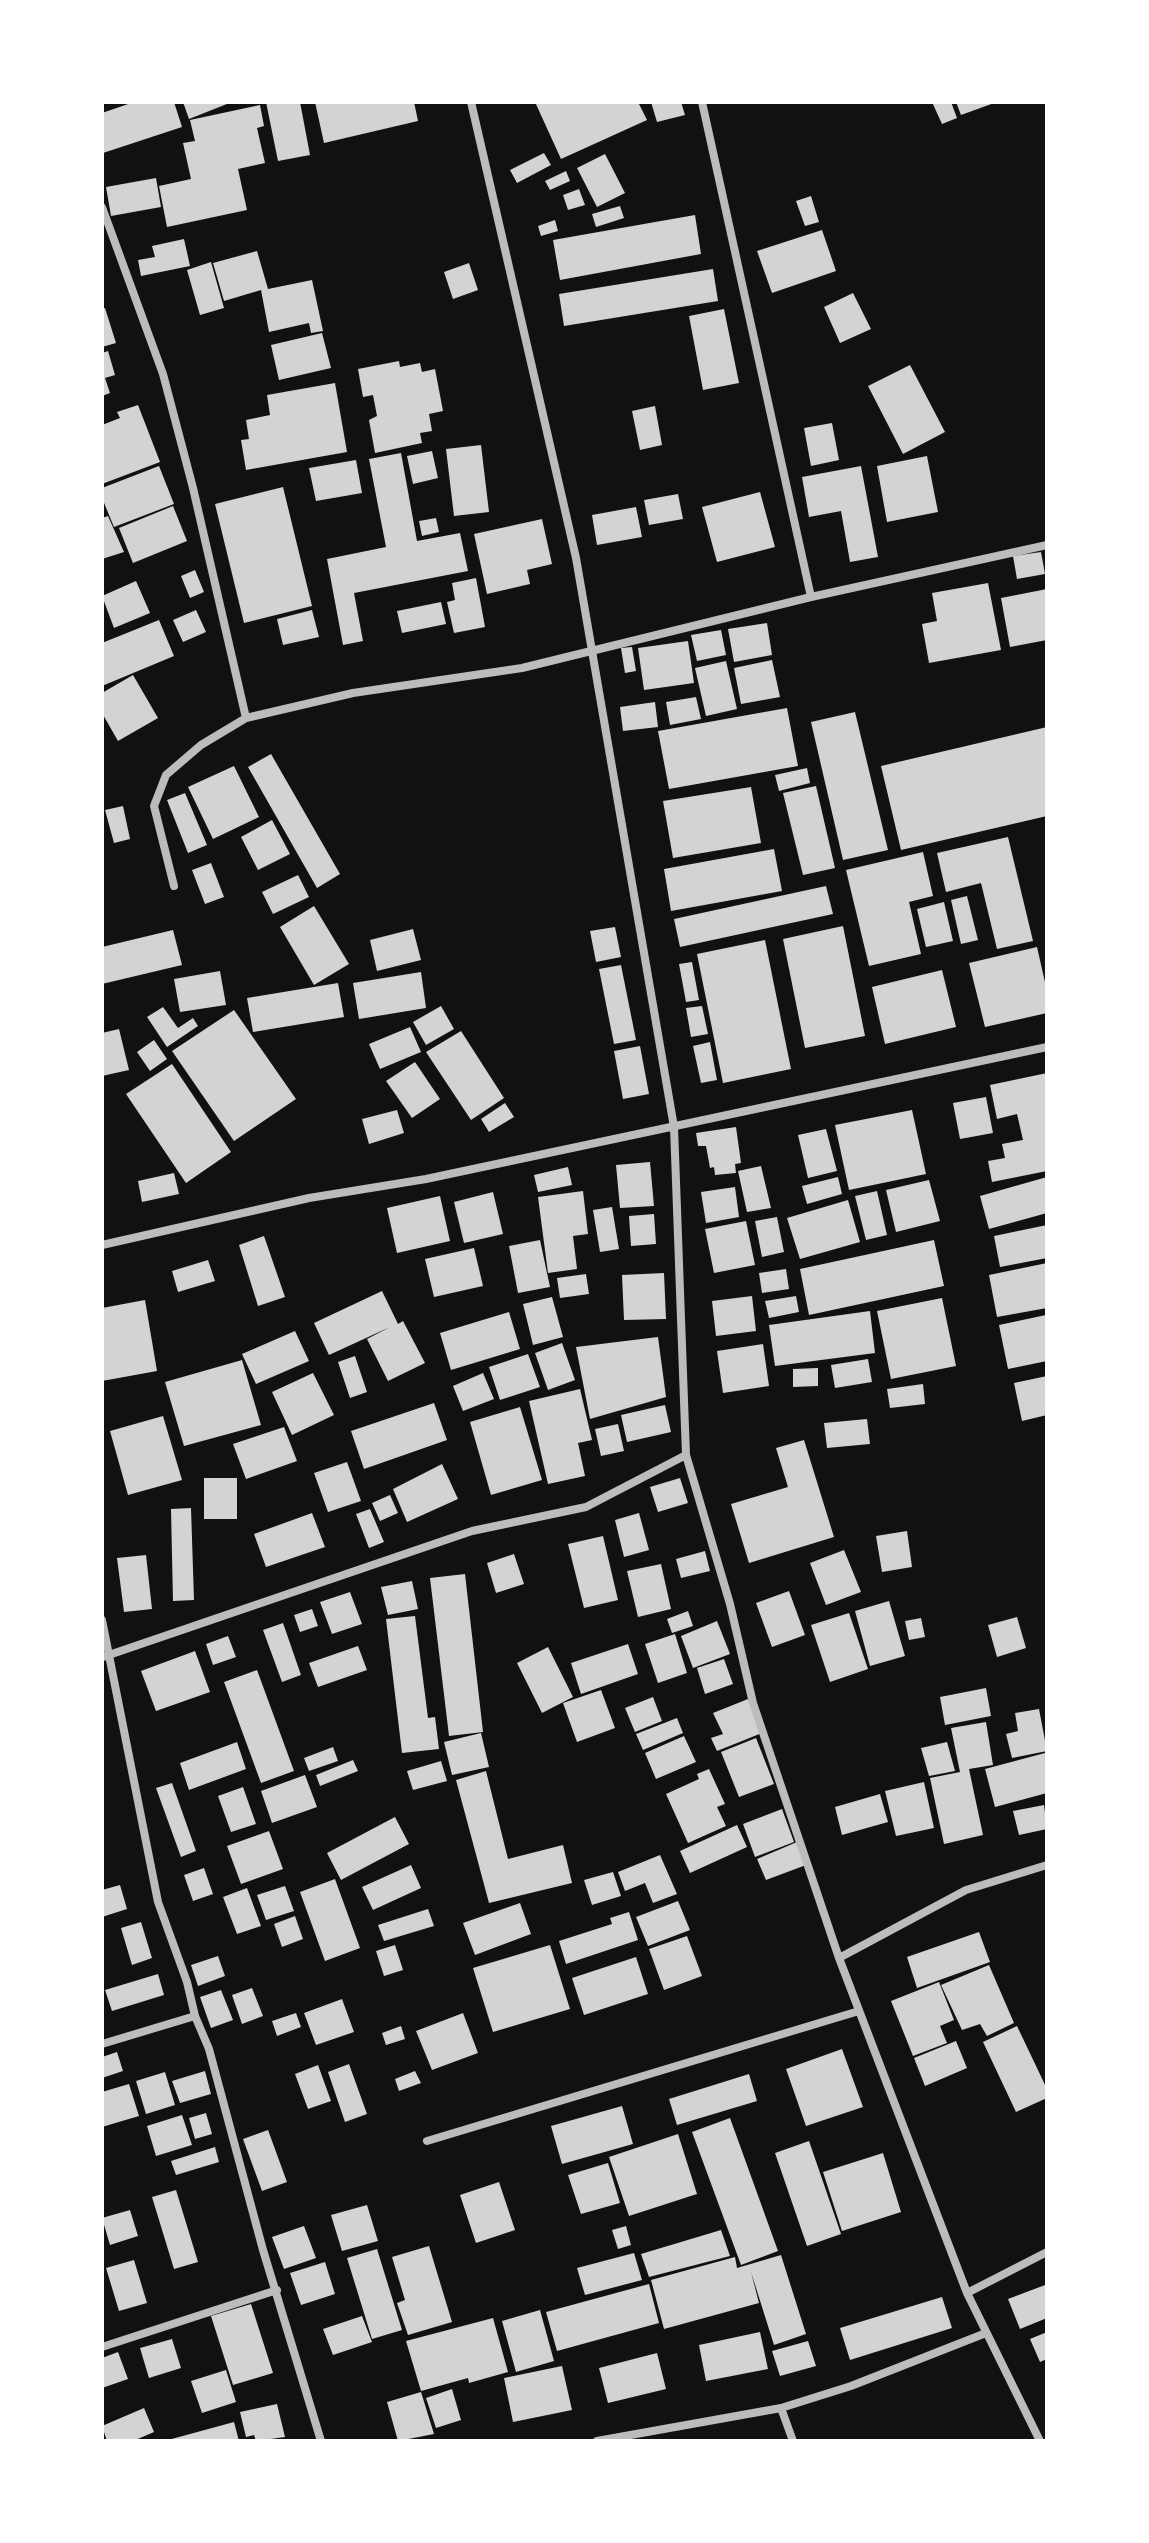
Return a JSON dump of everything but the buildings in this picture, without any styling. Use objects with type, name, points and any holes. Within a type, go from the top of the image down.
[{"type":"street","points":[[471,102],[576,558],[674,1127],[686,1455],[730,1604],[753,1703],[839,1958],[967,2293],[1040,2441]]},
{"type":"street","points":[[702,102],[811,597]]},
{"type":"street","points":[[102,207],[163,374],[193,488],[246,718]]},
{"type":"street","points":[[174,886],[154,806],[166,775],[201,745],[246,718],[353,693],[522,668],[811,597],[1047,545]]},
{"type":"street","points":[[102,1245],[309,1198],[426,1179],[1047,1047]]},
{"type":"street","points":[[104,1656],[472,1531],[586,1507],[686,1455]]},
{"type":"street","points":[[102,1620],[104,1656],[158,1902],[187,1982],[195,2016],[209,2049],[263,2250],[321,2441]]},
{"type":"street","points":[[839,1958],[966,1890],[1047,1865]]},
{"type":"street","points":[[427,2141],[859,2011]]},
{"type":"street","points":[[102,2044],[195,2016]]},
{"type":"street","points":[[967,2293],[1047,2252]]},
{"type":"street","points":[[102,2347],[277,2290]]},
{"type":"street","points":[[597,2441],[781,2408],[875,2377],[986,2333]]},
{"type":"street","points":[[781,2408],[793,2441]]}]
